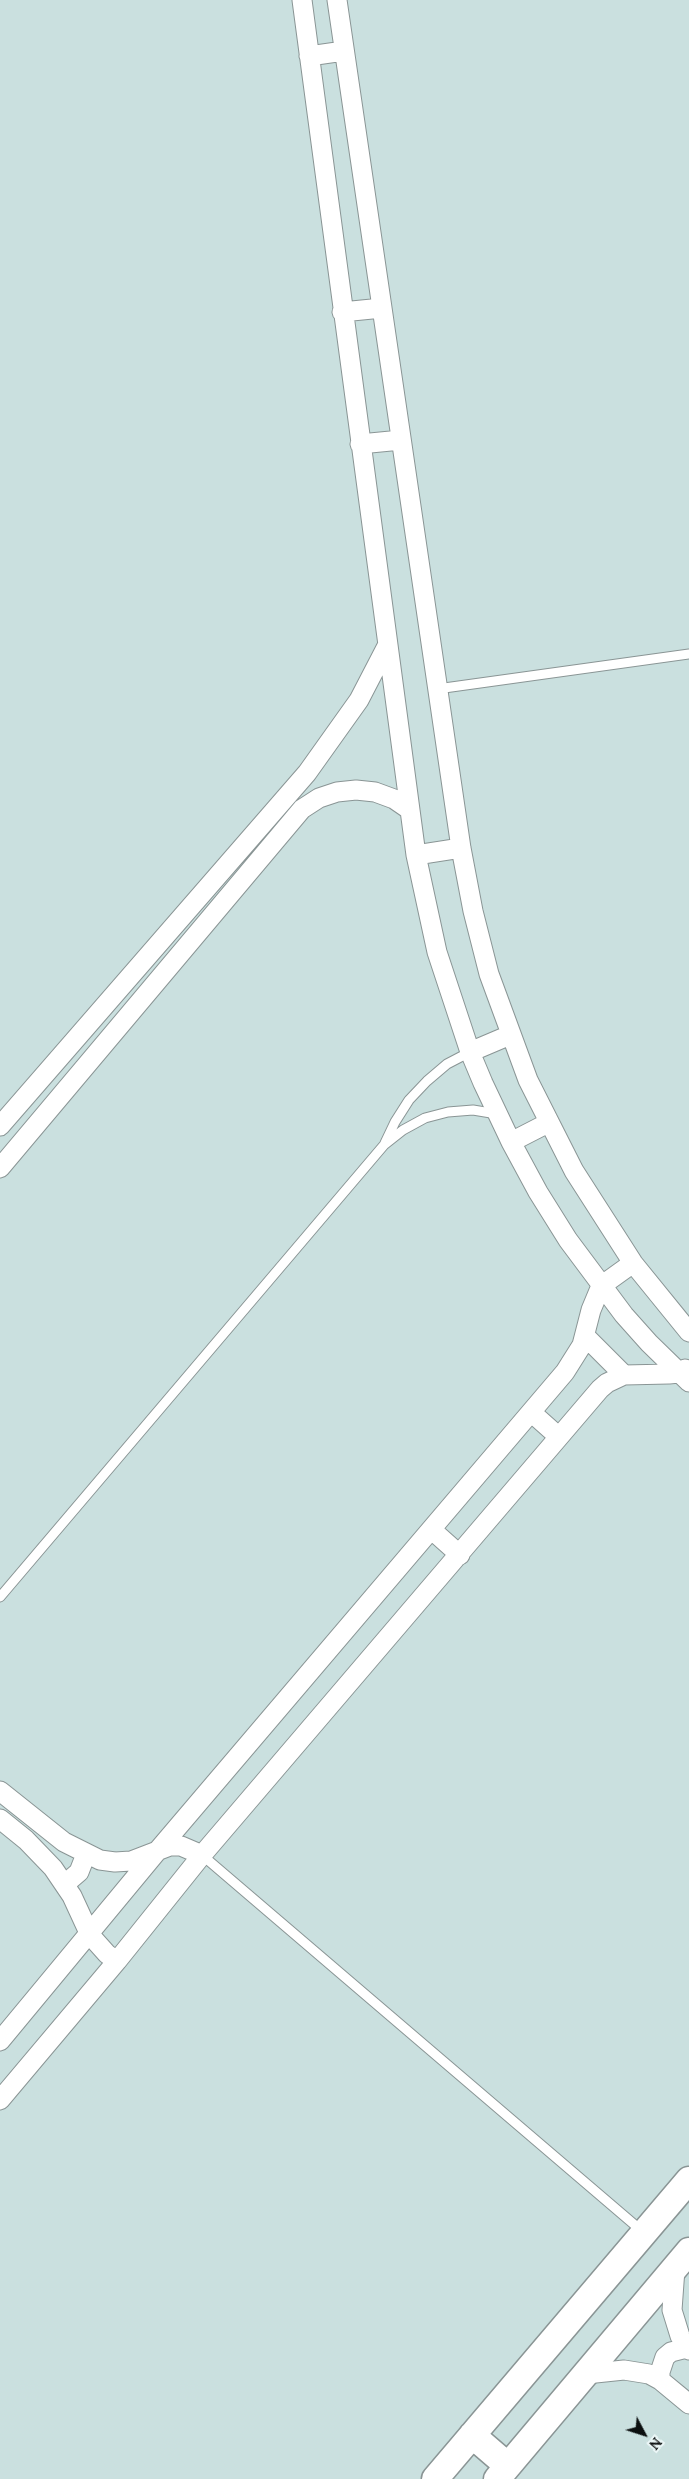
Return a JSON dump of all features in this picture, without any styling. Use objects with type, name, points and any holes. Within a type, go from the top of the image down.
[{"type":"street","points":[[302,0],[342,312],[416,855],[437,952],[470,1052],[497,1114],[510,1142],[563,1232],[602,1286],[649,1343],[686,1373]]},
{"type":"street","points":[[336,0],[461,848],[489,974],[510,1035],[548,1123],[592,1202],[633,1263],[668,1309],[689,1332]]},
{"type":"street","points":[[309,56],[344,51]]},
{"type":"street","points":[[342,312],[382,308]]},
{"type":"street","points":[[360,444],[401,440]]},
{"type":"street","points":[[0,1126],[307,772],[343,725],[364,691],[387,646]]},
{"type":"street","points":[[0,1168],[302,809],[319,798],[337,792],[356,790],[376,792],[394,799],[410,810]]},
{"type":"street","points":[[262,823],[278,837]]},
{"type":"street","points":[[416,855],[461,848]]},
{"type":"street","points":[[470,1052],[510,1035]]},
{"type":"street","points":[[51,1067],[70,1084]]},
{"type":"street","points":[[510,1142],[548,1123]]},
{"type":"street","points":[[0,2041],[90,1935],[159,1849],[572,1364],[585,1336],[591,1310],[602,1286],[633,1263]]},
{"type":"street","points":[[585,1336],[624,1375]]},
{"type":"street","points":[[0,2100],[117,1961],[202,1855],[600,1389],[607,1382],[624,1375],[686,1373]]},
{"type":"street","points":[[531,1412],[559,1438]]},
{"type":"street","points":[[432,1530],[460,1555]]},
{"type":"street","points":[[0,1791],[64,1842],[100,1860],[123,1862],[145,1856],[159,1849],[182,1846],[202,1855]]},
{"type":"street","points":[[23,1811],[5,1823],[40,1854],[65,1884],[90,1935],[98,1945],[117,1961]]},
{"type":"street","points":[[65,1884],[79,1872],[86,1854]]},
{"type":"street","points":[[435,2479],[689,2180]]},
{"type":"street","points":[[472,2435],[503,2472],[682,2260]]},
{"type":"street","points":[[660,2380],[660,2372],[665,2357],[671,2352],[688,2349],[680,2336],[672,2310],[682,2260]]},
{"type":"street","points":[[586,2374],[599,2371],[624,2370],[648,2374],[660,2380],[689,2404]]},
{"type":"lane","points":[[437,689],[689,654]]},
{"type":"lane","points":[[384,1145],[395,1122],[409,1100],[447,1064],[470,1052]]},
{"type":"lane","points":[[0,1597],[384,1145],[403,1130],[432,1116],[448,1112],[473,1110],[497,1114]]},
{"type":"lane","points":[[202,1855],[644,2233]]},
{"type":"shaded area","points":[[0,0],[689,0],[689,2479],[0,2479]]}]
